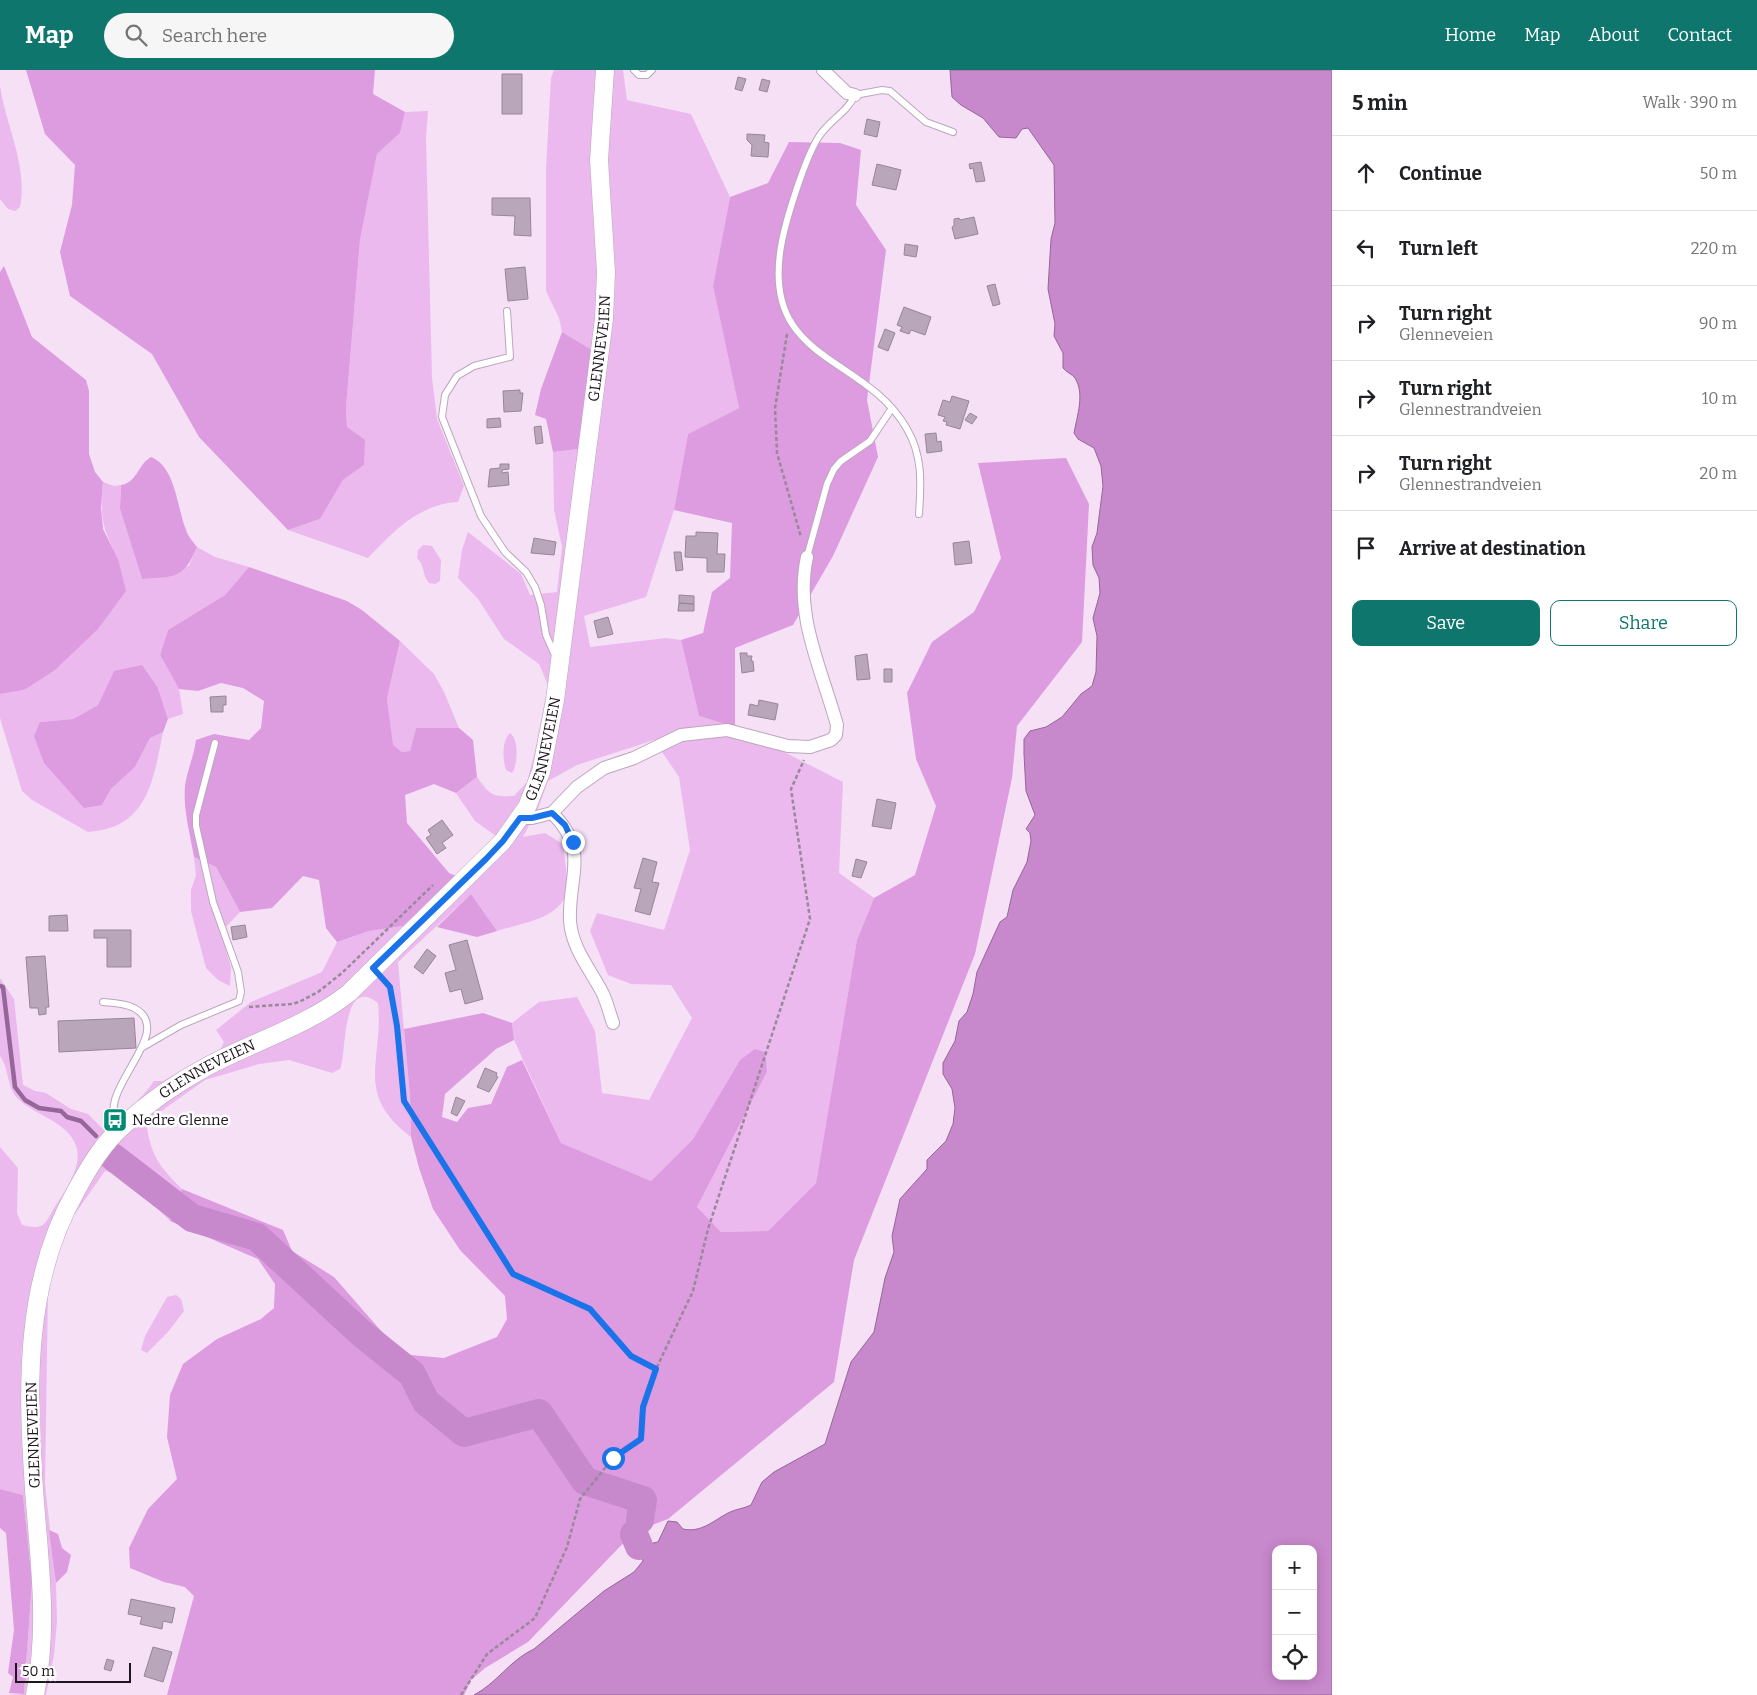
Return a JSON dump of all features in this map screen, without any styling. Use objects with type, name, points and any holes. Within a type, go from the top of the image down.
[{"type":"main road","name":"GLENNEVEIEN","points":[[35,1695],[39,1675],[44,1612],[34,1479],[31,1394],[33,1324],[45,1261],[57,1229],[89,1167],[121,1128],[145,1107],[192,1075],[230,1055],[301,1024],[335,1004],[503,841],[520,818],[532,794],[543,764],[555,700],[604,319],[606,272],[599,160],[604,70]]},
{"type":"street","points":[[823,70],[848,93],[854,95]]},
{"type":"street","points":[[520,818],[532,818],[552,813],[577,787],[604,768],[634,758],[688,733],[727,730],[788,746],[810,747],[831,740],[838,730],[807,627],[803,585],[807,557]]},
{"type":"street","points":[[552,813],[565,825],[573,842],[575,868],[570,921],[573,936],[581,956],[604,995],[613,1023]]},
{"type":"lane","points":[[634,70],[642,76],[647,76],[652,70]]},
{"type":"lane","points":[[919,514],[921,483],[919,462],[908,430],[892,408],[879,396],[820,353],[789,320],[782,294],[780,266],[782,242],[813,146],[824,130],[848,107],[854,95],[882,90],[890,91],[926,122],[953,132]]},
{"type":"lane","points":[[507,311],[510,357],[474,366],[456,376],[445,395],[442,417],[481,516],[505,552],[526,572],[535,587],[541,605],[546,635],[554,653],[561,654]]},
{"type":"lane","points":[[807,557],[826,484],[834,469],[841,461],[870,441],[892,408]]},
{"type":"lane","points":[[143,1047],[180,1025],[239,1001],[241,992],[238,972],[213,902],[196,826],[199,801],[215,742]]},
{"type":"lane","points":[[103,1002],[128,1006],[140,1012],[146,1023],[143,1047],[115,1099],[114,1116],[121,1128]]},
{"type":"path","points":[[789,320],[775,408],[777,453],[807,557]]},
{"type":"path","points":[[462,1695],[487,1654],[535,1618],[567,1547],[580,1499],[613,1458],[641,1439],[643,1407],[656,1369],[693,1291],[708,1229],[810,919],[791,789],[810,747]]},
{"type":"path","points":[[239,1001],[248,1007],[258,1008],[291,1004],[306,998],[342,973],[429,888],[438,883]]},
{"type":"path","points":[[373,968],[390,987],[397,1026],[404,1101],[513,1274],[590,1309],[631,1356],[656,1369]]},
{"type":"shaded area","points":[[26,70],[375,70],[373,94],[405,112],[400,133],[377,154],[360,240],[346,408],[347,427],[365,440],[364,465],[343,480],[320,519],[288,530],[199,437],[152,354],[70,296],[60,252],[72,205],[75,165],[45,134]]},
{"type":"shaded area","points":[[554,70],[623,70],[627,100],[691,114],[730,197],[713,286],[739,408],[688,434],[674,510],[646,597],[584,616],[590,647],[666,638],[681,640],[699,716],[735,727],[843,782],[839,873],[874,898],[857,940],[816,1183],[768,1231],[721,1232],[697,1207],[767,1072],[740,1060],[693,1139],[651,1181],[561,1143],[514,1040],[512,1023],[539,1002],[577,997],[595,1031],[602,1093],[649,1100],[692,1018],[671,985],[631,984],[608,975],[590,931],[597,913],[664,930],[690,850],[679,777],[654,740],[577,765],[548,781],[539,806],[523,837],[545,833],[563,844],[567,883],[566,894],[562,902],[547,915],[497,931],[471,894],[398,962],[410,1097],[411,1137],[393,1121],[382,1106],[377,1091],[375,1075],[379,1024],[378,1003],[366,997],[357,999],[348,1020],[340,1069],[332,1073],[289,1060],[259,1064],[205,1080],[146,1122],[150,1144],[157,1160],[167,1174],[182,1189],[170,1221],[125,1176],[105,1171],[70,1221],[54,1264],[48,1289],[45,1484],[56,1583],[57,1621],[54,1655],[46,1695],[7,1695],[24,1694],[32,1582],[23,1495],[0,1489],[0,1147],[18,1168],[17,1213],[22,1225],[30,1227],[40,1226],[47,1221],[75,1171],[77,1150],[74,1140],[66,1131],[21,1102],[11,1088],[0,1056],[0,978],[14,999],[23,1085],[35,1091],[46,1093],[71,1109],[88,1114],[105,1131],[137,1101],[154,1081],[163,1081],[220,1050],[224,1042],[216,1030],[251,1002],[322,972],[337,942],[369,931],[404,926],[496,836],[475,821],[456,793],[477,777],[492,794],[501,796],[514,796],[527,782],[548,685],[539,664],[504,639],[478,599],[458,578],[462,550],[468,532],[521,574],[530,595],[557,592],[562,547],[554,510],[553,452],[579,449],[592,350],[562,332],[559,318],[546,291],[546,168],[551,78]]},
{"type":"shaded area","points":[[950,70],[1332,70],[1332,1695],[474,1695],[490,1684],[518,1659],[534,1649],[604,1591],[634,1572],[643,1561],[639,1546],[658,1542],[668,1521],[677,1522],[683,1529],[696,1529],[707,1526],[731,1512],[751,1505],[762,1482],[774,1472],[825,1444],[851,1362],[874,1332],[885,1278],[894,1252],[892,1236],[900,1199],[927,1169],[927,1160],[946,1141],[953,1124],[955,1108],[952,1089],[943,1074],[943,1063],[955,1041],[959,1021],[967,1012],[977,972],[1000,922],[1007,917],[1013,890],[1027,862],[1031,841],[1030,833],[1026,829],[1035,815],[1026,791],[1024,739],[1030,731],[1046,727],[1062,717],[1081,694],[1092,686],[1096,672],[1097,636],[1093,618],[1100,593],[1099,578],[1093,565],[1092,547],[1097,533],[1103,486],[1101,466],[1094,448],[1078,439],[1074,433],[1080,398],[1078,384],[1075,378],[1063,368],[1063,353],[1054,336],[1055,324],[1048,289],[1051,239],[1055,223],[1054,165],[1028,128],[1022,129],[1016,138],[999,137],[983,118],[961,105],[952,97]]},
{"type":"shaded area","points":[[0,86],[21,176],[22,192],[20,207],[15,211],[8,209],[0,199]]},
{"type":"shaded area","points":[[428,111],[426,138],[432,378],[437,419],[464,486],[458,502],[444,504],[419,513],[398,529],[368,558],[288,530],[320,519],[343,480],[364,465],[347,427],[346,408],[360,240],[377,154],[400,133],[405,112]]},
{"type":"shaded area","points":[[789,142],[840,143],[861,150],[856,205],[886,250],[867,400],[878,457],[833,556],[793,625],[735,648],[735,727],[699,716],[681,640],[703,633],[712,592],[730,578],[732,523],[674,510],[688,434],[739,408],[713,286],[730,197],[768,183]]},
{"type":"shaded area","points":[[4,266],[32,337],[86,380],[89,391],[89,454],[95,472],[103,482],[101,508],[103,529],[118,559],[126,591],[98,629],[55,670],[24,690],[0,694],[0,272]]},
{"type":"shaded area","points":[[562,332],[592,350],[579,449],[553,452],[546,419],[535,415],[541,389]]},
{"type":"shaded area","points":[[151,457],[159,462],[171,479],[186,530],[197,547],[187,566],[177,574],[142,579],[120,509],[121,485],[131,481],[143,464]]},
{"type":"shaded area","points":[[1066,458],[1089,504],[1082,642],[1017,726],[1012,778],[975,954],[854,1260],[834,1382],[668,1519],[634,1532],[528,1642],[485,1668],[471,1680],[464,1695],[167,1695],[194,1596],[185,1587],[164,1582],[130,1568],[129,1548],[148,1509],[177,1479],[167,1437],[170,1395],[183,1364],[217,1339],[261,1319],[274,1308],[275,1284],[258,1259],[170,1221],[182,1189],[283,1230],[292,1251],[334,1277],[389,1340],[411,1355],[444,1358],[497,1337],[507,1319],[505,1296],[460,1250],[433,1209],[419,1168],[411,1137],[410,1097],[404,1029],[483,1013],[512,1023],[514,1040],[496,1049],[445,1094],[442,1117],[457,1122],[468,1108],[491,1104],[507,1067],[522,1060],[561,1143],[651,1181],[693,1139],[740,1060],[755,1049],[765,1052],[767,1072],[697,1207],[721,1232],[768,1231],[816,1183],[857,940],[874,898],[915,875],[936,806],[916,759],[907,693],[932,642],[974,612],[1001,558],[978,463]]},
{"type":"shaded area","points":[[103,482],[114,486],[121,485],[120,509],[142,579],[189,566],[197,547],[215,557],[249,567],[225,595],[168,630],[160,655],[179,689],[183,714],[168,719],[158,688],[114,671],[98,705],[73,719],[40,722],[102,805],[111,789],[135,767],[150,738],[163,732],[151,784],[135,812],[124,822],[108,829],[88,832],[32,800],[22,791],[0,718],[0,694],[24,690],[118,559],[103,522]]},
{"type":"shaded area","points":[[423,545],[432,546],[441,560],[440,581],[435,584],[429,583],[417,558],[418,550]]},
{"type":"shaded area","points":[[249,567],[347,601],[362,610],[400,641],[387,699],[393,745],[402,752],[410,751],[416,728],[459,728],[473,740],[477,777],[456,793],[434,784],[405,795],[407,823],[449,873],[456,876],[403,926],[369,931],[337,942],[326,928],[319,880],[303,876],[272,908],[240,912],[216,867],[194,857],[186,813],[185,786],[196,740],[214,734],[249,740],[261,728],[264,701],[243,688],[221,683],[198,691],[179,689],[160,655],[168,630],[225,595]]},
{"type":"shaded area","points":[[400,641],[434,674],[444,692],[459,728],[416,728],[410,751],[402,752],[392,745],[387,699]]},
{"type":"shaded area","points":[[142,665],[158,688],[168,719],[163,732],[150,738],[135,767],[111,789],[102,805],[84,808],[44,763],[34,736],[40,722],[73,719],[98,705],[114,671]]},
{"type":"shaded area","points":[[510,733],[515,741],[517,752],[512,773],[506,770],[504,756],[505,741]]},
{"type":"shaded area","points":[[194,857],[216,867],[240,912],[221,932],[231,968],[230,986],[218,980],[206,968],[191,911],[191,890],[196,875]]},
{"type":"shaded area","points":[[471,894],[497,931],[477,937],[437,927]]},
{"type":"shaded area","points":[[176,1295],[181,1299],[184,1311],[168,1332],[147,1353],[141,1350],[145,1336],[167,1297]]},
{"type":"shaded area","points":[[0,1489],[23,1495],[32,1582],[24,1694],[9,1693],[13,1677],[8,1673],[14,1630],[6,1533],[0,1528]]},
{"type":"shaded area","points":[[49,1530],[58,1534],[62,1548],[71,1555],[67,1572],[56,1583]]},
{"type":"building","points":[[502,74],[522,74],[522,114],[502,114]]},
{"type":"building","points":[[738,77],[746,79],[742,91],[735,89]]},
{"type":"building","points":[[762,79],[770,81],[767,92],[759,90]]},
{"type":"building","points":[[867,119],[880,122],[877,137],[864,134]]},
{"type":"building","points":[[747,134],[765,135],[764,142],[769,143],[768,157],[751,156],[752,145],[747,140]]},
{"type":"building","points":[[981,162],[985,181],[976,182],[973,168],[970,169],[969,164]]},
{"type":"building","points":[[877,164],[901,170],[896,190],[872,185]]},
{"type":"building","points":[[492,198],[530,198],[531,236],[514,235],[515,216],[492,215]]},
{"type":"building","points":[[974,217],[978,234],[955,239],[952,227],[954,226],[954,219],[959,218],[960,220]]},
{"type":"building","points":[[905,244],[918,246],[916,257],[904,255]]},
{"type":"building","points":[[525,267],[528,299],[508,301],[505,269]]},
{"type":"building","points":[[995,284],[1000,304],[993,306],[987,286]]},
{"type":"building","points":[[904,307],[931,317],[925,335],[911,330],[909,334],[900,331],[902,327],[897,325]]},
{"type":"building","points":[[885,329],[895,333],[888,351],[878,347]]},
{"type":"building","points":[[520,390],[520,393],[523,393],[521,411],[504,412],[503,391]]},
{"type":"building","points":[[952,396],[969,401],[960,429],[946,425],[947,422],[943,421],[945,417],[938,415],[943,400],[950,402]]},
{"type":"building","points":[[970,413],[977,417],[972,424],[965,420]]},
{"type":"building","points":[[500,418],[501,427],[487,428],[487,419]]},
{"type":"building","points":[[541,426],[543,443],[536,444],[534,427]]},
{"type":"building","points":[[936,433],[937,442],[941,441],[942,451],[927,453],[925,434]]},
{"type":"building","points":[[500,464],[509,464],[509,469],[502,470],[502,473],[508,472],[509,485],[488,487],[490,469],[500,468]]},
{"type":"building","points":[[696,532],[718,533],[717,554],[725,554],[724,572],[707,572],[707,558],[685,557],[686,536],[696,536]]},
{"type":"building","points":[[534,538],[556,542],[554,555],[531,553]]},
{"type":"building","points":[[969,541],[972,563],[955,565],[953,543]]},
{"type":"building","points":[[674,552],[681,552],[683,570],[676,571]]},
{"type":"building","points":[[679,595],[694,596],[694,604],[679,603]]},
{"type":"building","points":[[679,603],[694,604],[694,611],[678,611]]},
{"type":"building","points":[[608,617],[613,634],[598,638],[594,621]]},
{"type":"building","points":[[740,653],[747,653],[747,656],[752,656],[751,661],[753,661],[754,671],[742,673]]},
{"type":"building","points":[[867,654],[870,679],[857,680],[855,656]]},
{"type":"building","points":[[884,669],[892,669],[892,682],[884,682]]},
{"type":"building","points":[[226,696],[226,705],[223,705],[223,712],[211,712],[210,697]]},
{"type":"building","points":[[759,700],[778,704],[775,720],[748,715],[750,704],[758,706]]},
{"type":"building","points":[[877,799],[896,803],[891,829],[872,826]]},
{"type":"building","points":[[442,820],[453,835],[442,843],[446,848],[437,854],[426,838],[431,835],[428,830]]},
{"type":"building","points":[[643,858],[657,862],[652,882],[659,883],[650,915],[635,911],[641,889],[634,888]]},
{"type":"building","points":[[856,859],[867,862],[861,878],[852,876]]},
{"type":"building","points":[[67,915],[68,931],[49,931],[49,916]]},
{"type":"building","points":[[245,925],[247,937],[233,940],[231,927]]},
{"type":"building","points":[[94,930],[131,930],[131,967],[107,967],[107,938],[94,938]]},
{"type":"building","points":[[467,940],[483,999],[465,1004],[461,989],[450,992],[445,973],[456,970],[449,945]]},
{"type":"building","points":[[427,949],[436,956],[423,974],[414,967]]},
{"type":"building","points":[[45,956],[49,1007],[46,1007],[46,1014],[39,1015],[38,1008],[30,1008],[26,957]]},
{"type":"building","points":[[134,1018],[136,1048],[59,1052],[58,1021]]},
{"type":"building","points":[[485,1068],[497,1073],[496,1076],[498,1077],[489,1092],[477,1087]]},
{"type":"building","points":[[456,1097],[465,1101],[457,1116],[451,1113]]},
{"type":"building","points":[[131,1599],[175,1608],[172,1623],[163,1621],[162,1629],[140,1624],[142,1617],[128,1614]]},
{"type":"building","points":[[153,1647],[172,1652],[163,1682],[144,1676]]},
{"type":"building","points":[[107,1659],[114,1661],[111,1671],[104,1669]]},
{"type":"waterway","points":[[0,986],[3,987],[15,1087],[25,1100],[39,1108],[61,1111],[67,1117],[81,1121],[96,1136]]},
{"type":"waterway","points":[[113,1157],[192,1218],[257,1237],[361,1333],[412,1374],[426,1402],[464,1433],[539,1413],[585,1481],[643,1500],[640,1520]]},
{"type":"waterway","points":[[634,1534],[639,1546]]},
{"type":"place","name":"Nedre Glenne","points":[[115,1120]]},
{"type":"route","points":[[573,842],[565,825],[552,813],[532,818],[520,818],[503,841],[486,859],[373,968],[390,987],[397,1026],[404,1101],[513,1274],[590,1309],[631,1356],[656,1369],[643,1407],[641,1439],[613,1458]]}]
